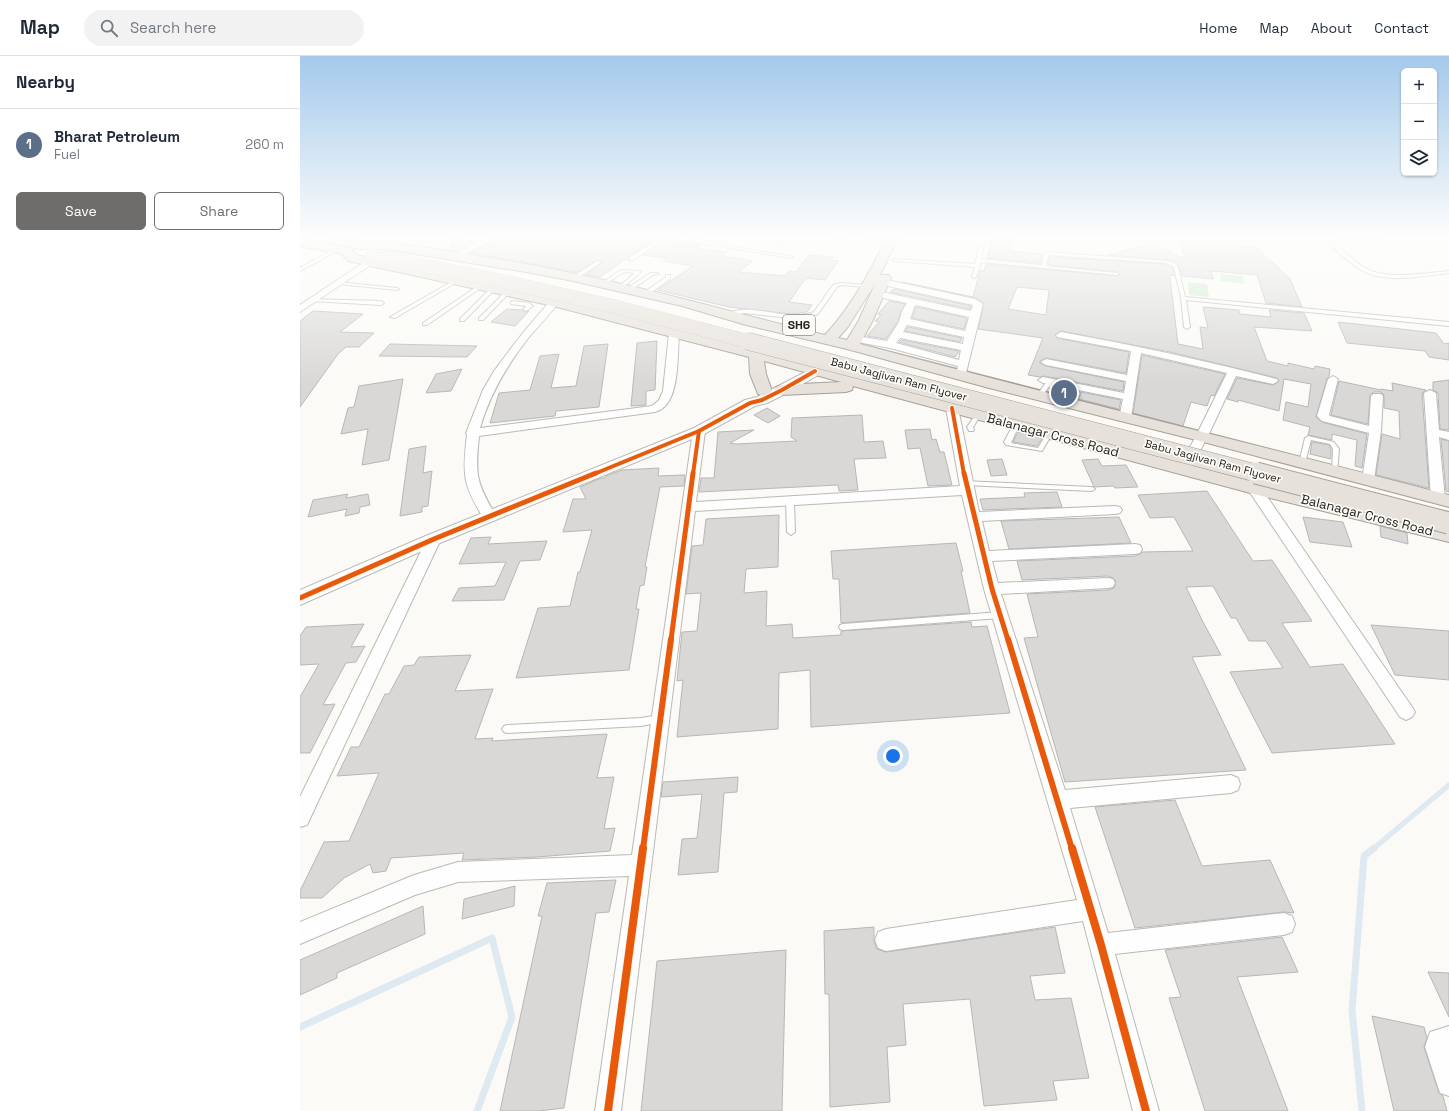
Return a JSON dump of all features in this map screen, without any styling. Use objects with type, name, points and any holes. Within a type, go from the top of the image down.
[{"type":"main road","name":"Balanagar Cross Road","points":[[472,285],[487,288],[513,300],[554,302],[756,354],[952,408],[975,423],[1049,434],[1254,488],[1449,535]]},
{"type":"main road","name":"Babu Jagjivan Ram Flyover","points":[[506,285],[612,306],[1449,523]]},
{"type":"main road","name":"Babu Jagjivan Ram Flyover","points":[[557,285],[624,299],[822,347],[1114,424],[1445,503]]},
{"type":"main road","points":[[607,285],[686,303],[751,322],[829,340],[854,342],[1041,389],[1072,402],[1125,418],[1202,436],[1368,480],[1445,503]]},
{"type":"main road","points":[[854,342],[881,285]]},
{"type":"main road","name":"SH6","points":[[829,340],[840,328],[866,286]]},
{"type":"main road","points":[[603,315],[630,305],[644,293]]},
{"type":"main road","points":[[644,325],[658,312],[672,305],[686,303]]},
{"type":"main road","name":"SH6","points":[[751,322],[806,325],[846,317]]},
{"type":"main road","points":[[756,354],[758,374],[764,391]]},
{"type":"main road","points":[[782,390],[838,387],[878,388]]},
{"type":"main road","points":[[1426,529],[1449,546]]},
{"type":"street","points":[[300,309],[335,285]]},
{"type":"street","points":[[854,342],[890,346],[962,370],[974,314],[978,304],[975,302],[897,285]]},
{"type":"street","points":[[877,294],[974,314]]},
{"type":"street","points":[[890,346],[913,301]]},
{"type":"street","points":[[489,516],[477,495],[470,472],[472,433],[485,396],[509,355],[554,302]]},
{"type":"street","points":[[906,316],[970,331]]},
{"type":"street","points":[[472,433],[655,409],[664,402],[669,391],[674,333]]},
{"type":"street","points":[[897,334],[966,348]]},
{"type":"street","points":[[1061,335],[1137,349],[1273,381]]},
{"type":"street","points":[[1125,418],[1137,349]]},
{"type":"street","points":[[1046,362],[1132,379]]},
{"type":"street","points":[[300,598],[434,539],[699,431],[750,403],[762,400],[782,390],[806,368]]},
{"type":"street","points":[[750,403],[764,391],[806,368]]},
{"type":"street","points":[[1184,469],[1202,436],[1233,371]]},
{"type":"street","points":[[1333,379],[1323,416],[1326,419],[1375,431]]},
{"type":"street","points":[[1041,389],[1129,397]]},
{"type":"street","points":[[1430,393],[1433,432],[1445,503]]},
{"type":"street","points":[[1368,480],[1375,431],[1377,396]]},
{"type":"street","points":[[952,408],[967,487],[992,589],[1058,800],[1101,945],[1146,1111]]},
{"type":"street","points":[[608,1111],[659,719],[699,431]]},
{"type":"street","points":[[1433,432],[1449,436]]},
{"type":"street","points":[[688,507],[790,501],[967,487]]},
{"type":"street","points":[[1254,488],[1406,712]]},
{"type":"street","points":[[975,517],[1115,510]]},
{"type":"street","points":[[300,818],[434,539]]},
{"type":"street","points":[[984,556],[1135,549]]},
{"type":"street","points":[[992,589],[1108,583]]},
{"type":"street","points":[[1058,800],[1231,784]]},
{"type":"street","points":[[300,933],[414,885],[458,872],[640,865]]},
{"type":"street","points":[[886,940],[1090,909]]},
{"type":"street","points":[[1101,945],[1284,924]]},
{"type":"street","points":[[1449,1038],[1439,1041],[1437,1048],[1449,1084]]},
{"type":"lane","points":[[361,285],[397,289]]},
{"type":"lane","points":[[392,317],[449,285]]},
{"type":"lane","points":[[623,289],[627,285]]},
{"type":"lane","points":[[623,289],[630,285]]},
{"type":"lane","points":[[644,293],[656,285]]},
{"type":"lane","points":[[728,315],[744,311],[804,316],[816,313],[835,286],[837,285]]},
{"type":"lane","points":[[856,285],[866,286]]},
{"type":"lane","points":[[1180,285],[1187,327]]},
{"type":"lane","points":[[462,320],[487,288]]},
{"type":"lane","points":[[425,324],[487,288]]},
{"type":"lane","points":[[1183,298],[1449,324]]},
{"type":"lane","points":[[312,300],[381,303]]},
{"type":"lane","points":[[481,319],[513,300],[530,306],[526,309]]},
{"type":"lane","points":[[1302,463],[1308,438],[1332,443],[1336,449],[1335,472]]},
{"type":"lane","points":[[967,487],[1092,489]]},
{"type":"lane","points":[[790,501],[791,532]]},
{"type":"lane","points":[[843,626],[1000,615]]},
{"type":"lane","points":[[508,729],[633,722],[659,719]]},
{"type":"green space","points":[[1188,285],[1207,285],[1209,297],[1189,295]]},
{"type":"building","points":[[664,285],[801,285],[789,302],[812,305],[807,312],[792,314],[729,307],[657,290]]},
{"type":"building","points":[[917,285],[973,297],[976,285],[1171,285],[1178,344],[1203,349],[1200,327],[1208,328],[1203,307],[1239,310],[1240,314],[1271,317],[1269,310],[1304,313],[1312,331],[1254,327],[1267,361],[1288,366],[1288,363],[1314,369],[1315,366],[1330,369],[1316,417],[1322,422],[1367,434],[1362,468],[1355,466],[1357,440],[1332,434],[1332,440],[1308,435],[1310,427],[1283,420],[1286,402],[1308,407],[1311,384],[1284,379],[1279,411],[1238,400],[1238,402],[1227,399],[1237,378],[1273,385],[1279,381],[1277,378],[1170,352],[1061,331],[1055,335],[1057,338],[1129,352],[1126,373],[1046,358],[1040,361],[1040,363],[1046,366],[1124,382],[1123,391],[1043,376],[1028,375],[1043,338],[978,329],[984,303],[976,298]],"holes":[[[1017,287],[1049,290],[1046,315],[1008,309]]]},
{"type":"building","points":[[1260,285],[1293,285],[1302,307],[1266,303]]},
{"type":"building","points":[[894,289],[971,306],[970,309],[890,292]]},
{"type":"building","points":[[889,301],[905,304],[898,321],[886,339],[867,336],[879,322],[875,321],[881,315],[878,314]]},
{"type":"building","points":[[916,307],[967,318],[964,329],[912,318]]},
{"type":"building","points":[[507,309],[523,310],[526,312],[529,311],[515,326],[491,322]]},
{"type":"building","points":[[313,311],[363,314],[340,332],[374,333],[359,347],[346,347],[338,354],[300,407],[300,321]]},
{"type":"building","points":[[1338,322],[1436,333],[1444,344],[1449,343],[1449,360],[1429,357],[1425,351],[1347,343]]},
{"type":"building","points":[[908,327],[962,338],[960,342],[905,331]]},
{"type":"building","points":[[901,340],[959,352],[955,357],[899,342]]},
{"type":"building","points":[[657,341],[655,390],[646,391],[646,405],[631,406],[637,343]]},
{"type":"building","points":[[390,344],[477,346],[467,357],[379,356]]},
{"type":"building","points":[[608,344],[599,407],[556,411],[555,416],[490,423],[499,393],[530,390],[540,356],[559,354],[551,388],[576,386],[584,346]]},
{"type":"building","points":[[1142,355],[1225,374],[1214,396],[1211,395],[1207,406],[1191,402],[1183,426],[1133,413]]},
{"type":"building","points":[[462,369],[451,391],[426,393],[436,374]]},
{"type":"building","points":[[403,379],[389,460],[362,465],[368,429],[341,434],[348,408],[354,407],[359,386]]},
{"type":"building","points":[[1449,380],[1449,430],[1440,429],[1438,393],[1433,390],[1433,382]]},
{"type":"building","points":[[1339,381],[1381,390],[1393,391],[1392,383],[1426,390],[1422,393],[1429,488],[1376,475],[1382,434],[1400,439],[1399,411],[1384,408],[1384,395],[1381,392],[1373,392],[1370,396],[1368,424],[1331,415]]},
{"type":"building","points":[[1051,389],[1072,393],[1071,397],[1050,392]]},
{"type":"building","points":[[1081,392],[1121,400],[1119,409],[1079,399]]},
{"type":"building","points":[[767,408],[780,416],[768,423],[754,415]]},
{"type":"building","points":[[862,415],[864,442],[883,441],[886,458],[854,459],[858,490],[839,491],[838,485],[699,492],[701,478],[714,478],[718,432],[754,430],[730,443],[736,444],[797,441],[791,437],[792,418]]},
{"type":"building","points":[[930,429],[932,440],[936,439],[940,452],[944,452],[952,485],[928,486],[920,448],[908,449],[905,430]]},
{"type":"building","points":[[1018,432],[1042,438],[1037,446],[1013,442]]},
{"type":"building","points":[[1441,439],[1449,441],[1449,492],[1446,491]]},
{"type":"building","points":[[1312,442],[1329,445],[1331,449],[1331,459],[1310,454]]},
{"type":"building","points":[[426,446],[423,473],[432,471],[428,506],[422,507],[422,512],[400,516],[409,449]]},
{"type":"building","points":[[1002,459],[1007,475],[991,476],[987,460]]},
{"type":"building","points":[[1098,459],[1102,466],[1126,465],[1138,487],[1094,487],[1082,460]]},
{"type":"building","points":[[659,468],[658,476],[685,475],[684,486],[660,487],[645,567],[647,567],[644,585],[640,586],[636,609],[639,609],[629,670],[516,678],[538,608],[570,606],[578,572],[580,572],[592,530],[563,532],[573,499],[586,499],[580,487],[622,470]]},
{"type":"building","points":[[1207,491],[1253,561],[1272,560],[1312,621],[1282,623],[1310,667],[1343,664],[1395,744],[1272,753],[1230,672],[1283,668],[1266,641],[1249,641],[1236,618],[1231,618],[1213,586],[1186,587],[1221,655],[1192,657],[1246,770],[1065,782],[1024,638],[1038,637],[1027,594],[1108,590],[1114,588],[1116,582],[1113,578],[1108,576],[1022,580],[1017,561],[1135,556],[1142,552],[1193,551],[1174,517],[1150,518],[1138,495]]},
{"type":"building","points":[[1057,492],[1062,507],[983,510],[980,499],[1025,497],[1024,493]]},
{"type":"building","points":[[348,494],[346,498],[368,494],[370,505],[360,507],[359,513],[345,516],[347,509],[308,517],[313,500]]},
{"type":"building","points":[[779,515],[778,567],[746,569],[744,593],[767,591],[766,626],[792,624],[793,638],[841,635],[841,631],[971,622],[972,627],[987,626],[1010,713],[811,727],[810,670],[779,673],[778,729],[677,737],[683,680],[677,681],[682,632],[697,631],[701,593],[686,594],[692,546],[703,545],[706,519]]},
{"type":"building","points":[[1119,517],[1131,543],[1009,549],[1001,521]]},
{"type":"building","points":[[1303,517],[1343,522],[1352,547],[1310,542]]},
{"type":"building","points":[[1380,526],[1407,533],[1408,544],[1381,537]]},
{"type":"building","points":[[491,537],[488,544],[547,541],[540,560],[520,561],[504,600],[452,601],[459,588],[495,586],[506,562],[459,564],[471,538]]},
{"type":"building","points":[[956,543],[963,571],[961,571],[970,613],[841,623],[839,579],[833,579],[831,551]]},
{"type":"building","points":[[364,624],[351,647],[365,646],[356,662],[346,663],[323,705],[335,704],[310,753],[300,753],[300,697],[319,664],[300,665],[300,636],[306,627]]},
{"type":"building","points":[[1371,625],[1449,631],[1449,680],[1395,675]]},
{"type":"building","points":[[471,655],[455,691],[493,689],[475,739],[493,738],[492,741],[607,734],[597,778],[614,777],[604,829],[615,828],[610,851],[537,857],[462,860],[464,853],[391,858],[386,871],[373,873],[370,864],[344,878],[322,898],[300,898],[300,891],[324,842],[349,841],[379,773],[337,776],[351,747],[359,747],[385,694],[389,694],[404,666],[414,665],[419,657]]},
{"type":"building","points":[[738,777],[737,792],[724,793],[718,872],[678,875],[682,839],[697,838],[702,794],[661,797],[663,782]]},
{"type":"building","points":[[1175,800],[1202,866],[1270,860],[1294,913],[1284,912],[1135,928],[1095,807]]},
{"type":"building","points":[[616,880],[609,912],[596,913],[564,1108],[539,1111],[500,1111],[542,916],[538,916],[547,883]]},
{"type":"building","points":[[515,886],[514,906],[462,919],[464,899]]},
{"type":"building","points":[[423,906],[425,934],[337,973],[337,978],[300,995],[300,960]]},
{"type":"building","points":[[874,927],[874,941],[877,949],[886,952],[1055,927],[1065,973],[1030,976],[1035,1000],[1071,998],[1089,1078],[1053,1081],[1057,1100],[984,1106],[970,999],[903,1004],[906,1045],[887,1047],[890,1102],[830,1107],[829,994],[825,994],[824,931]]},
{"type":"building","points":[[1282,937],[1298,972],[1237,977],[1288,1111],[1205,1111],[1169,998],[1181,997],[1165,950]]},
{"type":"building","points":[[786,950],[782,1111],[641,1111],[657,961]]},
{"type":"building","points":[[1428,972],[1449,973],[1449,1017]]},
{"type":"building","points":[[1372,1016],[1424,1027],[1427,1038],[1424,1047],[1439,1093],[1443,1096],[1447,1111],[1394,1111]]},
{"type":"waterway","points":[[1373,849],[1449,785]]},
{"type":"waterway","points":[[1362,1111],[1352,1010],[1364,856],[1374,848]]},
{"type":"waterway","points":[[300,1027],[492,938],[512,1017],[477,1111]]},
{"type":"cycle path","points":[[300,598],[434,539],[699,431],[750,403],[762,400],[782,390],[815,371]]},
{"type":"cycle path","points":[[952,408],[967,490],[992,589],[1058,800],[1101,945],[1146,1111]]},
{"type":"cycle path","points":[[608,1111],[699,431]]},
{"type":"place","name":"Bharat Petroleum","points":[[1064,393]]}]
